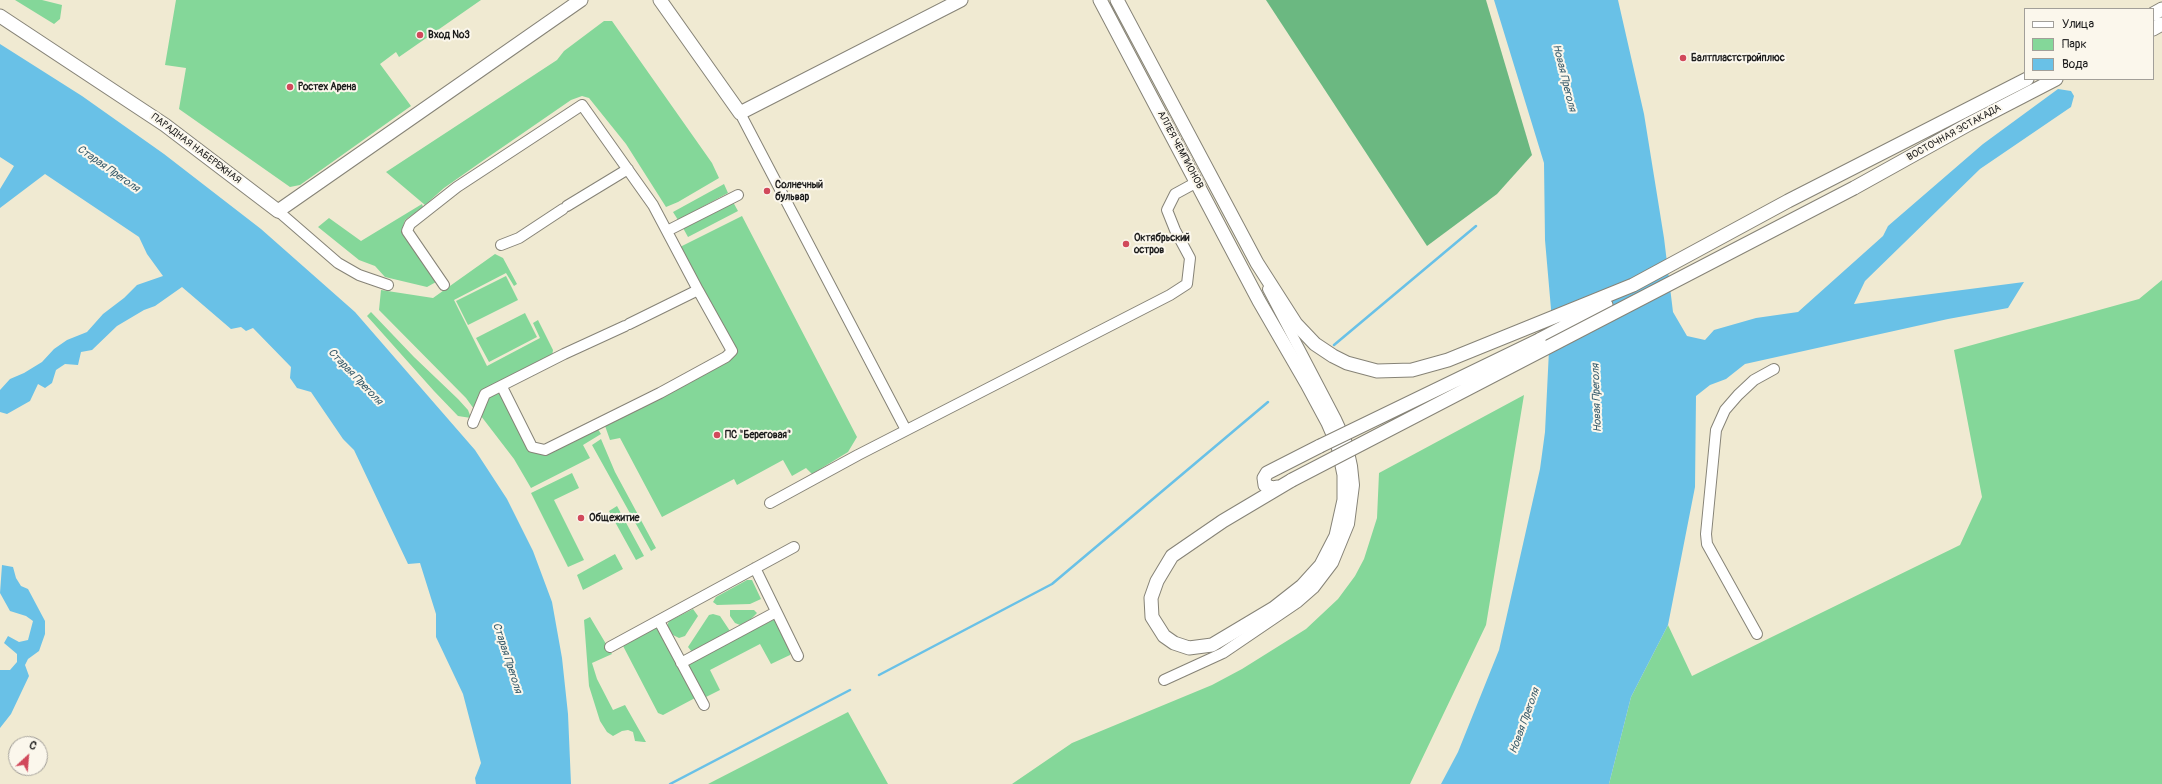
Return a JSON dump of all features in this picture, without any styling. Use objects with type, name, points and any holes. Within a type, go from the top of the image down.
[{"type":"main road","points":[[278,211],[581,0]]},
{"type":"main road","points":[[660,0],[740,113],[961,0]]},
{"type":"main road","name":"АЛЛЕЯ ЧЕМПИОНОВ","points":[[1100,0],[1259,301],[1307,384],[1334,435],[1344,475],[1344,500],[1340,522],[1332,545],[1317,570],[1298,590],[1274,608],[1212,645],[1189,648],[1168,640],[1154,622],[1150,603],[1154,585],[1172,556],[1277,487]]},
{"type":"main road","name":"АЛЛЕЯ ЧЕМПИОНОВ","points":[[1117,0],[1257,263],[1304,334],[1328,353],[1347,364],[1366,369],[1390,372],[1422,368],[1539,324],[1633,285]]},
{"type":"main road","name":"ПАРАДНАЯ НАБЕРЕЖНАЯ","points":[[0,16],[166,125],[278,211]]},
{"type":"main road","name":"ВОСТОЧНАЯ ЭСТАКАДА","points":[[1633,285],[1845,171],[2025,80]]},
{"type":"main road","name":"ВОСТОЧНАЯ ЭСТАКАДА","points":[[1277,487],[1854,188],[1970,124],[2054,80]]},
{"type":"main road","points":[[1277,487],[1272,488],[1266,485],[1264,478],[1267,474],[1539,340],[1610,302],[1633,285]]},
{"type":"street","points":[[444,285],[407,231],[410,224],[458,187],[582,105],[653,205],[732,351],[726,357],[660,393],[545,450],[532,447],[502,387]]},
{"type":"street","points":[[740,113],[906,430]]},
{"type":"street","points":[[500,245],[519,238],[628,169]]},
{"type":"street","points":[[770,503],[906,430],[1170,295],[1187,284],[1190,258],[1167,210],[1175,194],[1197,182]]},
{"type":"street","points":[[667,231],[738,195]]},
{"type":"street","name":"ПАРАДНАЯ НАБЕРЕЖНАЯ","points":[[278,211],[338,262],[359,275],[388,285]]},
{"type":"street","points":[[1164,680],[1223,653],[1304,597],[1319,583],[1333,563],[1344,540],[1351,519],[1354,500],[1353,474],[1344,437],[1276,307],[1257,263]]},
{"type":"street","points":[[473,423],[485,394],[502,387],[564,354],[698,290]]},
{"type":"street","points":[[1757,634],[1707,544],[1706,534],[1716,430],[1725,410],[1738,395],[1754,380],[1774,369]]},
{"type":"street","points":[[610,647],[794,547]]},
{"type":"street","points":[[755,568],[798,656]]},
{"type":"street","points":[[681,663],[776,612]]},
{"type":"street","points":[[659,621],[704,705]]},
{"type":"green space","points":[[15,0],[42,0],[62,5],[60,19],[54,24]]},
{"type":"green space","name":"Ростех Арена","points":[[176,0],[481,0],[399,57],[396,52],[380,64],[411,106],[300,185],[290,187],[179,109],[186,68],[165,65]]},
{"type":"green space","points":[[1266,0],[1486,0],[1532,155],[1497,194],[1427,246]]},
{"type":"green space","points":[[604,21],[612,21],[712,163],[719,178],[678,202],[666,207],[626,144],[589,98],[582,96],[571,100],[481,162],[444,188],[425,205],[386,172],[557,60],[564,51]]},
{"type":"green space","points":[[724,184],[728,193],[678,220],[673,212]]},
{"type":"green space","points":[[733,202],[738,211],[688,237],[683,228]]},
{"type":"green space","points":[[422,204],[423,207],[405,220],[402,230],[436,282],[427,287],[385,277],[375,266],[359,260],[318,227],[329,218],[361,241]]},
{"type":"green space","points":[[742,216],[857,437],[848,452],[812,474],[806,468],[792,476],[783,460],[737,485],[734,479],[662,517],[620,438],[610,440],[604,423],[732,356],[680,247]]},
{"type":"green space","points":[[495,254],[503,258],[517,284],[514,286],[506,273],[454,300],[487,366],[540,338],[533,323],[538,320],[553,350],[552,356],[484,391],[474,409],[466,398],[379,310],[381,290],[433,298]]},
{"type":"green space","points":[[506,276],[518,300],[468,325],[456,301]]},
{"type":"green space","points":[[2162,280],[2162,784],[1609,784],[1631,697],[1668,625],[1692,676],[1960,545],[1982,497],[1954,350],[2139,299]]},
{"type":"green space","points":[[371,312],[414,357],[458,399],[468,410],[471,418],[458,416],[434,391],[367,316]]},
{"type":"green space","points":[[525,313],[537,337],[489,362],[476,338]]},
{"type":"green space","points":[[496,392],[500,393],[530,449],[544,453],[596,426],[601,434],[583,445],[590,458],[531,488],[514,459],[481,416],[488,396]]},
{"type":"green space","points":[[1524,395],[1486,625],[1410,784],[1012,784],[1072,743],[1212,685],[1242,669],[1306,629],[1338,599],[1355,576],[1364,559],[1377,518],[1379,473]]},
{"type":"green space","points":[[601,439],[615,472],[656,548],[651,551],[592,445]]},
{"type":"green space","points":[[572,473],[579,488],[554,500],[584,560],[568,567],[531,493]]},
{"type":"green space","points":[[617,506],[644,556],[636,560],[609,511]]},
{"type":"green space","points":[[615,554],[623,569],[583,590],[577,575]]},
{"type":"green space","points":[[747,580],[752,580],[761,599],[750,604],[717,605],[713,602],[716,597]]},
{"type":"green space","points":[[693,609],[698,616],[685,636],[679,638],[673,635],[667,626],[669,621]]},
{"type":"green space","points":[[730,610],[754,610],[757,613],[751,619],[740,625],[735,623],[730,616]]},
{"type":"green space","points":[[713,614],[720,616],[730,631],[692,652],[688,647],[709,615]]},
{"type":"green space","points":[[590,617],[612,654],[592,663],[597,679],[613,710],[625,705],[646,742],[635,741],[633,732],[628,730],[622,731],[613,736],[607,732],[600,721],[589,686],[584,620]]},
{"type":"green space","points":[[775,619],[792,650],[790,655],[771,664],[760,644],[710,670],[720,690],[704,698],[688,666],[689,662]]},
{"type":"green space","points":[[654,627],[658,629],[695,698],[663,715],[658,713],[622,644]]},
{"type":"green space","points":[[848,712],[888,784],[708,784]]},
{"type":"water","name":"Новая Преголя","points":[[1494,0],[1618,0],[1644,114],[1664,238],[1673,312],[1687,336],[1705,340],[1714,330],[1756,318],[1798,312],[1883,236],[1888,226],[1983,144],[2058,89],[2071,91],[2074,96],[2071,107],[1980,169],[1865,281],[1854,304],[2024,282],[2008,308],[1948,319],[1745,364],[1726,379],[1710,385],[1696,396],[1695,487],[1668,625],[1631,697],[1609,784],[1441,784],[1458,752],[1499,650],[1540,469],[1545,432],[1551,309],[1545,240],[1544,163]]},
{"type":"water","name":"Старая Преголя","points":[[0,44],[82,96],[164,154],[261,229],[355,312],[475,450],[507,499],[533,551],[552,602],[562,658],[568,714],[571,784],[476,784],[475,778],[481,763],[463,694],[436,637],[436,614],[420,563],[408,564],[354,450],[343,439],[311,392],[297,388],[290,378],[291,367],[253,328],[246,331],[241,327],[231,329],[182,287],[155,306],[144,310],[117,326],[92,350],[81,352],[78,365],[65,364],[56,370],[52,383],[45,388],[38,384],[30,401],[7,414],[0,412],[0,390],[10,379],[24,373],[42,362],[54,349],[67,340],[87,332],[103,314],[124,298],[137,285],[163,276],[147,254],[139,237],[45,174],[0,208],[0,189],[14,166],[0,157]]},
{"type":"water","points":[[2,565],[13,567],[16,578],[21,586],[28,589],[45,621],[45,634],[39,651],[28,659],[25,665],[29,676],[11,714],[0,728],[0,670],[10,670],[17,662],[17,654],[4,643],[8,636],[19,642],[28,640],[33,621],[26,616],[10,611],[0,593]]},
{"type":"waterway","points":[[1334,345],[1476,226]]},
{"type":"waterway","points":[[879,675],[1052,584],[1268,402]]},
{"type":"waterway","points":[[670,784],[850,690]]},
{"type":"place","name":"Вход №3","points":[[420,35]]},
{"type":"place","name":"Балтпластстройплюс","points":[[1683,58]]},
{"type":"place","name":"Ростех Арена","points":[[290,87]]},
{"type":"place","name":"Солнечный бульвар","points":[[767,191]]},
{"type":"place","name":"Октябрьский остров","points":[[1126,244]]},
{"type":"place","name":"ПС \"Береговая\"","points":[[717,435]]},
{"type":"place","name":"Общежитие","points":[[581,518]]}]
